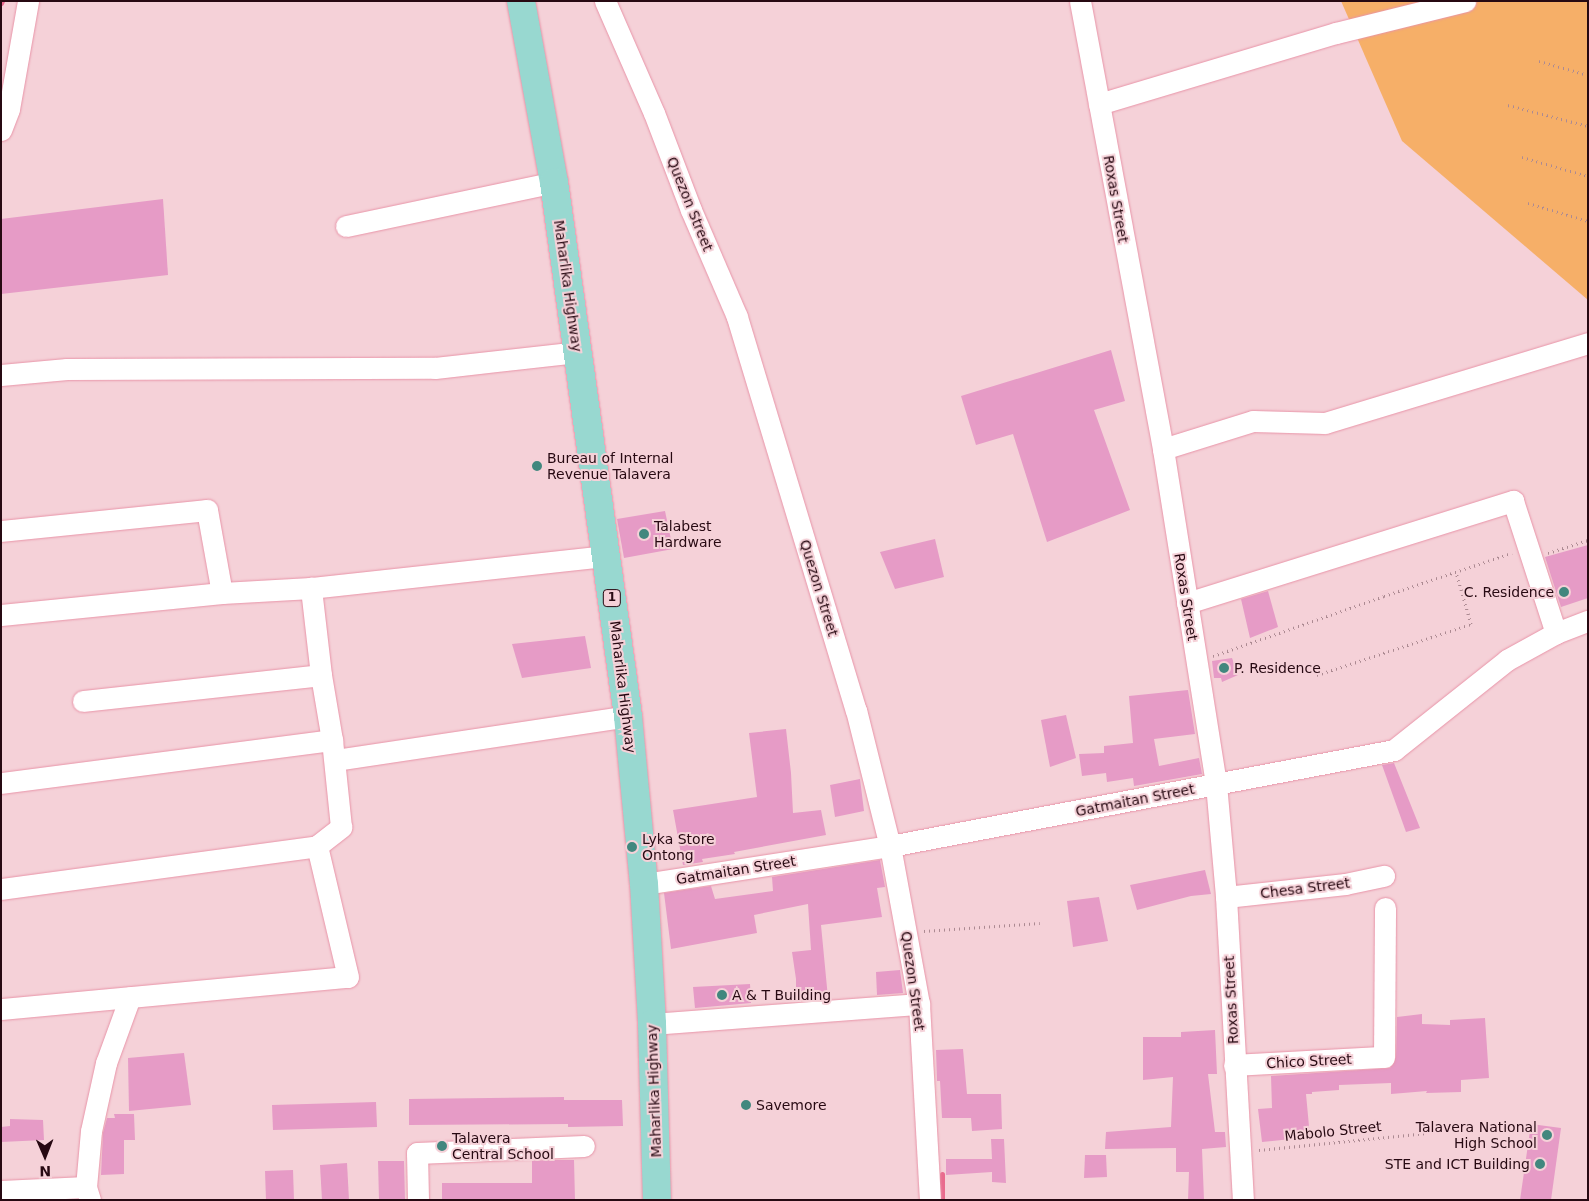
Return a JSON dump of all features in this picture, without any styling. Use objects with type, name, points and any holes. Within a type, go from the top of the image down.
[{"type":"main road","name":"Maharlika Highway","points":[[522,1],[554,182],[628,716],[644,884],[652,1019],[657,1200]]},
{"type":"street","points":[[1,130],[8,109],[28,1]]},
{"type":"street","name":"Quezon Street","points":[[605,1],[654,113],[691,210],[737,318],[856,710],[890,846],[919,1004],[930,1200]]},
{"type":"street","name":"Roxas Street","points":[[1080,1],[1163,449],[1216,784],[1226,897],[1243,1200]]},
{"type":"street","points":[[1099,104],[1432,5],[1465,1]]},
{"type":"street","points":[[346,226],[554,182]]},
{"type":"street","points":[[1163,449],[1253,422],[1325,422],[1588,343]]},
{"type":"street","points":[[1,375],[67,369],[435,368],[577,352]]},
{"type":"street","points":[[1187,602],[1513,501],[1556,633]]},
{"type":"street","points":[[1,532],[207,510],[222,593]]},
{"type":"street","points":[[1,616],[222,593],[311,588],[605,556]]},
{"type":"street","points":[[1,888],[317,846],[341,827],[334,750],[321,675],[311,588]]},
{"type":"street","name":"Gatmaitan Street","points":[[644,884],[890,846],[1394,750],[1508,660],[1556,633],[1588,621]]},
{"type":"street","points":[[83,701],[321,675]]},
{"type":"street","points":[[1,783],[334,750],[628,716]]},
{"type":"street","points":[[1,1009],[348,977],[317,846]]},
{"type":"street","name":"Chesa Street","points":[[1226,897],[1345,884],[1384,876]]},
{"type":"street","name":"Chico Street","points":[[1234,1065],[1384,1058],[1385,908]]},
{"type":"street","points":[[1,1191],[88,1193],[91,1131],[106,1063],[130,997]]},
{"type":"street","points":[[652,1019],[919,1004]]},
{"type":"street","points":[[652,1019],[784,1005]]},
{"type":"street","points":[[418,1200],[417,1153],[584,1146]]},
{"type":"path","points":[[1540,61],[1588,76]]},
{"type":"path","points":[[1508,104],[1588,126]]},
{"type":"path","points":[[1522,157],[1588,176]]},
{"type":"path","points":[[1528,203],[1588,221]]},
{"type":"path","points":[[1196,663],[1456,572],[1531,552],[1588,540]]},
{"type":"path","points":[[1317,675],[1470,624],[1456,572]]},
{"type":"path","points":[[906,932],[1040,923]]},
{"type":"path","name":"Mabolo Street","points":[[1241,1152],[1427,1132]]},
{"type":"shaded area","points":[[1341,1],[1588,1],[1588,300],[1402,141]]},
{"type":"building","points":[[163,199],[168,275],[1,294],[1,219]]},
{"type":"building","points":[[1111,350],[1125,401],[1094,410],[1130,510],[1047,542],[1013,434],[976,445],[961,396]]},
{"type":"building","name":"Talabest Hardware","points":[[665,511],[673,549],[624,558],[617,519]]},
{"type":"building","points":[[935,539],[944,577],[895,589],[880,552]]},
{"type":"building","points":[[1588,545],[1588,598],[1561,607],[1545,557]]},
{"type":"building","points":[[1268,591],[1278,627],[1250,638],[1241,599]]},
{"type":"building","points":[[585,636],[591,668],[522,678],[512,644]]},
{"type":"building","name":"P. Residence","points":[[1232,658],[1238,675],[1222,682],[1221,678],[1214,678],[1212,661]]},
{"type":"building","points":[[1188,690],[1195,734],[1154,739],[1159,766],[1199,758],[1202,774],[1134,786],[1133,778],[1107,782],[1106,773],[1082,776],[1079,754],[1104,753],[1104,746],[1133,743],[1129,696]]},
{"type":"building","points":[[1066,715],[1076,758],[1050,767],[1041,720]]},
{"type":"building","points":[[786,729],[793,813],[821,810],[826,835],[734,852],[735,854],[702,859],[703,862],[683,865],[673,810],[757,797],[749,733]]},
{"type":"building","points":[[1394,763],[1420,828],[1406,832],[1382,765]]},
{"type":"building","points":[[860,779],[864,811],[835,817],[830,785]]},
{"type":"building","points":[[880,860],[885,887],[877,888],[882,917],[821,925],[828,998],[796,1001],[796,979],[792,952],[811,950],[808,904],[754,915],[757,933],[671,949],[664,893],[711,886],[715,899],[773,891],[772,877]]},
{"type":"building","points":[[1205,870],[1211,894],[1191,896],[1137,910],[1130,885]]},
{"type":"building","points":[[1099,897],[1108,941],[1073,947],[1067,901]]},
{"type":"building","points":[[900,970],[903,993],[877,995],[876,972]]},
{"type":"building","name":"A & T Building","points":[[750,984],[751,1003],[695,1008],[693,987]]},
{"type":"building","points":[[1422,1014],[1422,1024],[1450,1025],[1450,1020],[1485,1018],[1489,1078],[1461,1080],[1461,1092],[1426,1093],[1427,1091],[1391,1094],[1391,1083],[1339,1085],[1339,1090],[1312,1092],[1312,1094],[1306,1094],[1310,1137],[1262,1142],[1258,1109],[1272,1108],[1271,1076],[1390,1068],[1396,1057],[1397,1017]]},
{"type":"building","points":[[1215,1030],[1217,1074],[1208,1074],[1215,1132],[1225,1132],[1226,1147],[1202,1149],[1204,1200],[1188,1200],[1189,1172],[1176,1172],[1176,1148],[1105,1149],[1106,1132],[1171,1127],[1173,1077],[1143,1080],[1143,1037],[1181,1037],[1181,1032]]},
{"type":"building","points":[[963,1049],[967,1094],[1001,1094],[1002,1129],[972,1131],[971,1118],[942,1118],[940,1081],[937,1081],[936,1050]]},
{"type":"building","points":[[184,1053],[191,1105],[129,1111],[128,1058]]},
{"type":"building","points":[[564,1097],[564,1100],[622,1100],[623,1126],[568,1127],[568,1124],[409,1125],[409,1099]]},
{"type":"building","points":[[376,1102],[377,1127],[273,1130],[272,1105]]},
{"type":"building","points":[[114,1114],[134,1114],[135,1140],[124,1140],[124,1174],[101,1175],[103,1133],[107,1118],[115,1118]]},
{"type":"building","points":[[10,1119],[43,1120],[44,1140],[1,1142],[1,1127],[10,1126]]},
{"type":"building","name":"STE and ICT Building","points":[[1531,1124],[1561,1128],[1551,1200],[1520,1200]]},
{"type":"building","points":[[991,1139],[1004,1139],[1006,1183],[992,1182],[992,1172],[946,1175],[946,1159],[992,1159]]},
{"type":"building","points":[[1085,1155],[1106,1155],[1107,1177],[1084,1178]]},
{"type":"building","points":[[574,1160],[575,1200],[442,1200],[442,1183],[532,1183],[532,1161]]},
{"type":"building","points":[[378,1161],[404,1161],[405,1200],[379,1200]]},
{"type":"building","points":[[347,1163],[349,1200],[322,1200],[320,1165]]},
{"type":"building","points":[[293,1170],[294,1200],[266,1200],[265,1171]]},
{"type":"waterway","points":[[942,1174],[942,1200]]},
{"type":"place","name":"Bureau of Internal Revenue Talavera","points":[[537,466]]},
{"type":"place","name":"Talabest Hardware","points":[[644,534]]},
{"type":"place","name":"C. Residence","points":[[1564,592]]},
{"type":"place","name":"P. Residence","points":[[1224,668]]},
{"type":"place","name":"Lyka Store Ontong","points":[[632,847]]},
{"type":"place","name":"A & T Building","points":[[722,995]]},
{"type":"place","name":"Savemore","points":[[746,1105]]},
{"type":"place","name":"Talavera National High School","points":[[1547,1135]]},
{"type":"place","name":"Talavera Central School","points":[[442,1146]]},
{"type":"place","name":"STE and ICT Building","points":[[1540,1164]]}]
